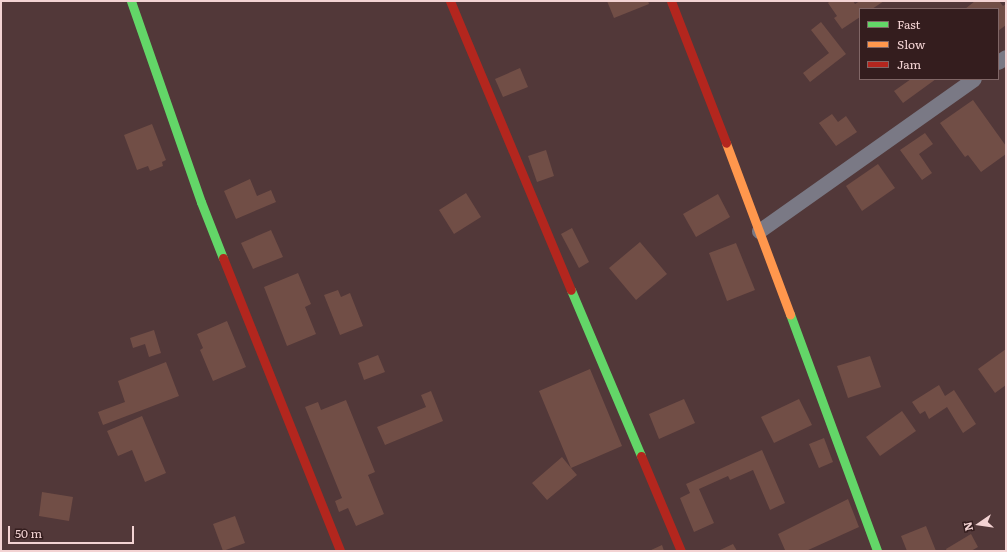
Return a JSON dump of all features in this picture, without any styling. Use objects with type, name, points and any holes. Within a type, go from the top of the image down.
[{"type":"street","points":[[131,1],[201,202],[340,551]]},
{"type":"street","points":[[450,1],[681,551]]},
{"type":"street","points":[[671,1],[760,231],[877,551]]},
{"type":"street","points":[[760,231],[973,80]]},
{"type":"building","points":[[607,1],[648,1],[649,4],[614,18]]},
{"type":"building","points":[[830,1],[853,1],[855,4],[860,1],[884,1],[874,8],[859,8],[859,18],[842,29],[834,18],[837,16],[828,3]]},
{"type":"building","points":[[975,1],[999,1],[1003,6],[1006,4],[1006,25],[999,30],[999,8],[966,8]]},
{"type":"building","points":[[821,22],[846,54],[810,82],[803,73],[829,53],[811,30]]},
{"type":"building","points":[[520,68],[528,87],[503,97],[495,79]]},
{"type":"building","points":[[910,80],[935,80],[903,103],[894,91]]},
{"type":"building","points":[[973,100],[1006,146],[1006,154],[981,172],[968,155],[965,157],[940,123]]},
{"type":"building","points":[[832,114],[838,122],[846,116],[857,132],[836,146],[819,123]]},
{"type":"building","points":[[152,124],[166,160],[162,162],[163,166],[150,171],[148,166],[137,170],[124,135]]},
{"type":"building","points":[[925,133],[933,144],[919,154],[932,173],[922,180],[900,150]]},
{"type":"building","points":[[546,150],[554,176],[537,182],[528,156]]},
{"type":"building","points":[[878,164],[895,188],[862,211],[846,186]]},
{"type":"building","points":[[250,179],[257,196],[271,190],[276,202],[236,219],[224,191]]},
{"type":"building","points":[[466,193],[481,217],[454,234],[439,210]]},
{"type":"building","points":[[718,194],[730,217],[696,237],[683,214]]},
{"type":"building","points":[[572,228],[589,262],[579,268],[561,234]]},
{"type":"building","points":[[271,230],[283,257],[253,269],[241,243]]},
{"type":"building","points":[[640,242],[667,274],[636,300],[609,268]]},
{"type":"building","points":[[736,243],[755,290],[727,301],[709,253]]},
{"type":"building","points":[[298,273],[311,304],[305,307],[316,334],[287,346],[264,287]]},
{"type":"building","points":[[338,290],[341,297],[350,293],[363,326],[340,335],[324,295]]},
{"type":"building","points":[[227,321],[246,367],[213,381],[200,350],[203,348],[197,334]]},
{"type":"building","points":[[154,330],[161,353],[149,357],[145,344],[133,348],[130,338]]},
{"type":"building","points":[[1006,349],[1006,385],[995,393],[978,369]]},
{"type":"building","points":[[378,355],[385,372],[364,380],[358,363]]},
{"type":"building","points":[[870,356],[881,387],[848,398],[837,366]]},
{"type":"building","points":[[166,362],[179,396],[103,425],[98,412],[125,402],[118,381]]},
{"type":"building","points":[[590,369],[622,446],[571,468],[539,391]]},
{"type":"building","points":[[939,385],[945,396],[954,390],[976,424],[963,433],[947,407],[929,419],[925,411],[920,414],[912,402]]},
{"type":"building","points":[[431,391],[443,421],[385,445],[377,427],[426,407],[421,395]]},
{"type":"building","points":[[684,399],[695,423],[659,439],[649,414]]},
{"type":"building","points":[[799,399],[812,425],[774,443],[761,417]]},
{"type":"building","points":[[346,400],[375,472],[368,475],[384,514],[356,526],[348,508],[339,512],[335,501],[342,498],[305,407],[318,402],[321,410]]},
{"type":"building","points":[[902,411],[916,431],[880,456],[866,437]]},
{"type":"building","points":[[142,416],[166,473],[145,482],[132,450],[118,456],[107,431]]},
{"type":"building","points":[[824,438],[833,462],[819,468],[809,444]]},
{"type":"building","points":[[762,450],[785,503],[770,510],[753,470],[730,480],[728,476],[699,489],[714,523],[694,532],[680,498],[690,493],[686,484]]},
{"type":"building","points":[[562,457],[577,475],[547,500],[532,483]]},
{"type":"building","points":[[42,492],[73,497],[69,521],[39,516]]},
{"type":"building","points":[[848,499],[859,527],[806,551],[783,551],[785,550],[778,534]]},
{"type":"building","points":[[235,516],[245,543],[223,551],[213,524]]},
{"type":"building","points":[[926,526],[936,551],[907,551],[901,536]]},
{"type":"building","points":[[971,534],[978,547],[971,551],[947,551],[946,549]]},
{"type":"building","points":[[733,544],[737,551],[718,551]]},
{"type":"building","points":[[662,545],[664,551],[649,551]]},
{"type":"traffic: fast","points":[[131,1],[201,202],[223,258]]},
{"type":"traffic: fast","points":[[571,290],[641,456]]},
{"type":"traffic: fast","points":[[790,314],[877,551]]},
{"type":"traffic: slow","points":[[726,143],[790,314]]},
{"type":"traffic: jam","points":[[450,1],[571,290]]},
{"type":"traffic: jam","points":[[671,1],[726,143]]},
{"type":"traffic: jam","points":[[223,258],[340,551]]},
{"type":"traffic: jam","points":[[641,456],[681,551]]}]
